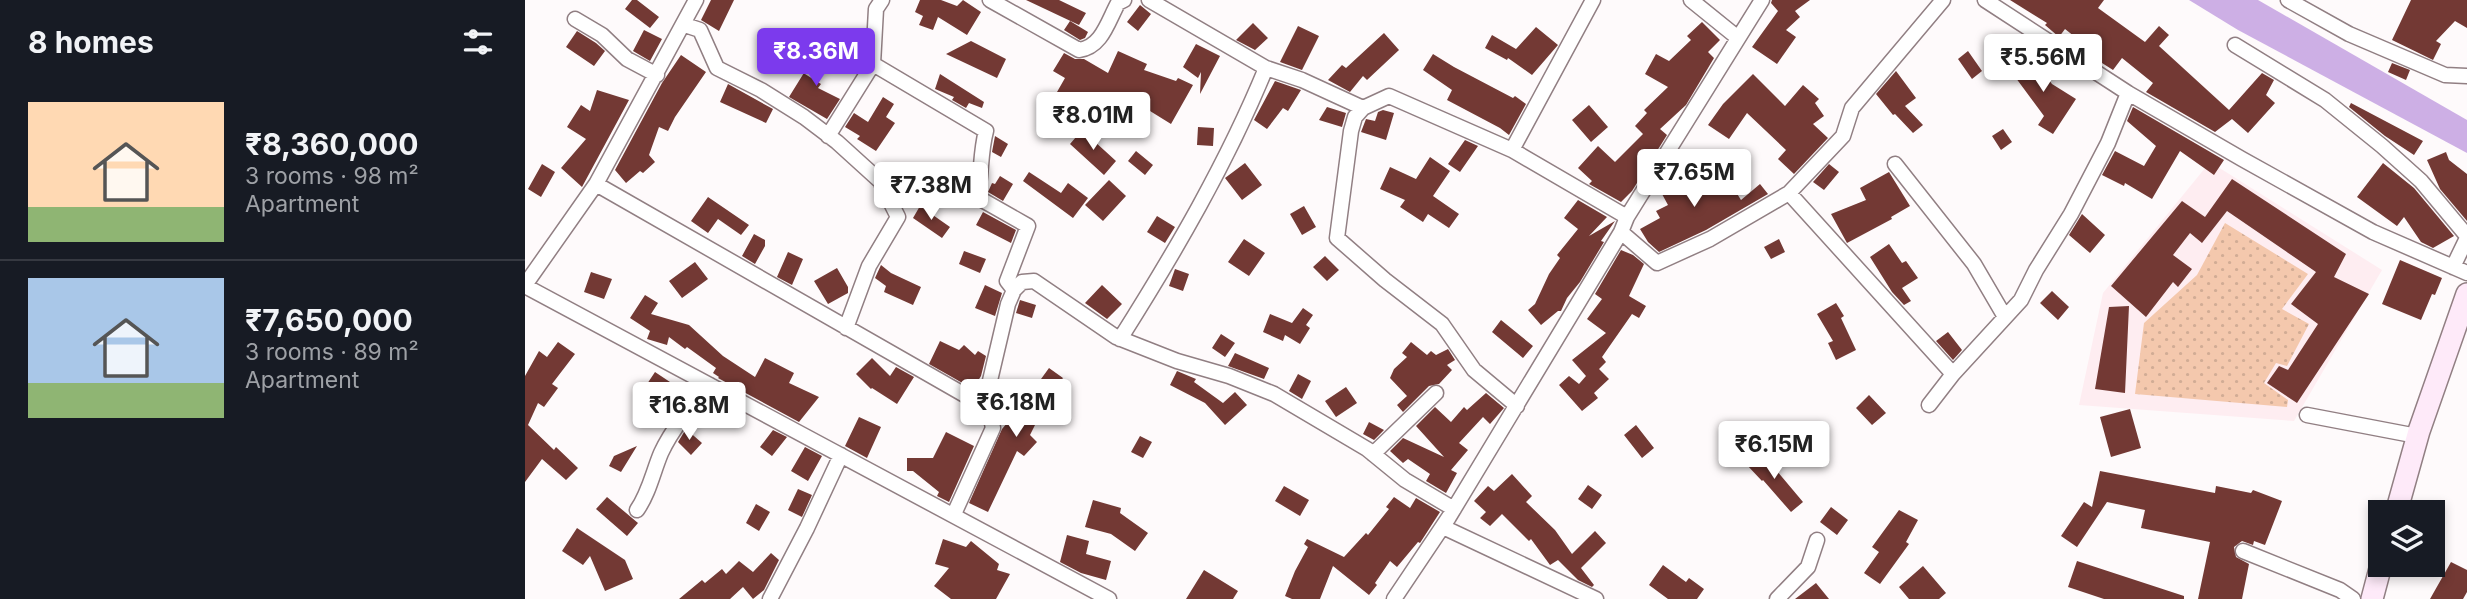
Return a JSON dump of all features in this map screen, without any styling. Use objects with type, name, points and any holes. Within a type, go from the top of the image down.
[{"type":"main road","points":[[2400,500],[2417,436],[2467,294]]},
{"type":"main road","points":[[2372,599],[2378,577]]},
{"type":"street","points":[[697,0],[596,184],[525,286],[1109,599]]},
{"type":"street","points":[[828,136],[873,64],[876,9],[882,0]]},
{"type":"street","points":[[990,0],[1079,50],[1087,49],[1097,42],[1118,3],[1124,0]]},
{"type":"street","points":[[1149,0],[1266,68],[1302,80],[1363,108]]},
{"type":"street","points":[[1512,150],[1593,0]]},
{"type":"street","points":[[1691,0],[1738,38]]},
{"type":"street","points":[[1394,599],[1443,527],[1621,232],[1627,217],[1762,0]]},
{"type":"street","points":[[1621,232],[1657,263],[1710,239],[1789,194],[1843,136],[1852,108],[1943,0]]},
{"type":"street","points":[[1985,0],[2128,93],[2373,232],[2467,273]]},
{"type":"street","points":[[2288,0],[2349,34],[2445,75],[2467,76]]},
{"type":"street","points":[[575,19],[602,35],[627,59],[657,75]]},
{"type":"street","points":[[685,25],[700,30],[717,68],[761,90],[828,136],[880,181],[898,217],[869,266],[846,328]]},
{"type":"street","points":[[2235,45],[2325,100],[2421,181],[2467,237],[2453,267]]},
{"type":"street","points":[[873,64],[986,131],[980,151],[981,176],[977,197],[1028,226],[1007,281],[1014,290]]},
{"type":"street","points":[[1120,339],[1157,280],[1238,133],[1266,68]]},
{"type":"street","points":[[1929,405],[1953,374],[2021,300],[2108,143],[2128,93]]},
{"type":"street","points":[[1517,405],[1474,370],[1442,324],[1337,238],[1355,117],[1363,108],[1389,96],[1512,150],[1627,217]]},
{"type":"street","points":[[1895,164],[1974,264],[2005,317]]},
{"type":"street","points":[[596,184],[984,406],[990,414],[993,428],[954,514]]},
{"type":"street","points":[[1789,194],[1953,374]]},
{"type":"street","points":[[984,406],[1004,320],[1014,290],[1023,282],[1034,281],[1120,339],[1274,394],[1373,454],[1405,480],[1454,509]]},
{"type":"street","points":[[637,510],[645,499],[671,435],[683,416],[710,385]]},
{"type":"street","points":[[1373,454],[1436,393]]},
{"type":"street","points":[[2307,415],[2417,436]]},
{"type":"street","points":[[770,599],[841,454]]},
{"type":"street","points":[[1443,527],[1596,599]]},
{"type":"street","points":[[1777,599],[1808,568],[1817,540]]},
{"type":"street","points":[[2243,551],[2340,590],[2353,599]]},
{"type":"shaded area","points":[[2189,0],[2258,0],[2467,120],[2467,153],[2238,30]]},
{"type":"shaded area","points":[[2210,162],[2382,270],[2294,421],[2079,405],[2103,293]]},
{"type":"shaded area","points":[[2225,223],[2308,274],[2282,309],[2309,324],[2287,366],[2276,363],[2264,383],[2288,400],[2287,407],[2135,394],[2144,323],[2197,275]]},
{"type":"building","points":[[632,0],[637,0],[659,17],[650,28],[625,9]]},
{"type":"building","points":[[711,0],[734,0],[719,31],[701,20]]},
{"type":"building","points":[[920,0],[941,0],[957,6],[963,0],[981,12],[967,35],[938,17],[933,30],[919,25],[923,16],[915,12]]},
{"type":"building","points":[[1026,0],[1059,0],[1086,13],[1079,25]]},
{"type":"building","points":[[1772,0],[1810,0],[1795,11],[1800,17],[1786,30],[1796,37],[1777,64],[1752,47],[1778,11],[1771,3]]},
{"type":"building","points":[[2010,0],[2104,0],[2098,8],[2145,42],[2159,26],[2169,35],[2159,46],[2229,110],[2262,73],[2274,80],[2266,95],[2275,103],[2248,133],[2232,119],[2215,132],[2146,92],[2153,83],[2122,58],[2113,70],[2091,56],[2094,52],[2065,29],[2059,37],[2045,25],[2047,23]]},
{"type":"building","points":[[2411,0],[2467,0],[2467,28],[2455,21],[2436,41],[2441,44],[2433,60],[2392,40]]},
{"type":"building","points":[[1140,5],[1151,14],[1138,31],[1127,22]]},
{"type":"building","points":[[1070,21],[1088,32],[1085,38],[1080,40],[1064,30]]},
{"type":"building","points":[[1702,22],[1720,40],[1708,52],[1714,58],[1686,105],[1660,129],[1667,135],[1632,191],[1621,202],[1589,184],[1592,181],[1578,168],[1598,146],[1615,162],[1643,134],[1635,126],[1647,113],[1644,110],[1668,87],[1645,74],[1656,54],[1669,61],[1691,40],[1687,36]]},
{"type":"building","points":[[1253,23],[1268,38],[1255,50],[1236,40]]},
{"type":"building","points":[[1298,26],[1319,36],[1302,70],[1280,62]]},
{"type":"building","points":[[1536,27],[1558,45],[1532,75],[1508,58],[1507,60],[1485,48],[1492,35],[1516,49]]},
{"type":"building","points":[[644,30],[662,39],[650,61],[633,51]]},
{"type":"building","points":[[577,31],[605,51],[594,66],[566,47]]},
{"type":"building","points":[[1384,33],[1399,50],[1367,80],[1363,76],[1350,92],[1328,80],[1342,65],[1346,68]]},
{"type":"building","points":[[971,41],[1006,59],[997,78],[946,54]]},
{"type":"building","points":[[1196,44],[1220,56],[1200,94],[1201,72],[1198,78],[1183,67]]},
{"type":"building","points":[[831,50],[835,65],[805,74],[821,84],[818,88],[840,99],[827,119],[789,97],[815,55]]},
{"type":"building","points":[[1118,51],[1147,64],[1144,70],[1176,81],[1178,78],[1193,85],[1171,124],[1150,111],[1147,114],[1118,92],[1111,102],[1096,92],[1093,96],[1087,92],[1076,111],[1053,99],[1065,78],[1053,71],[1064,53],[1075,59],[1084,59],[1108,73]]},
{"type":"building","points":[[1968,51],[1982,71],[1972,79],[1958,59]]},
{"type":"building","points":[[1433,54],[1526,104],[1509,135],[1447,100],[1452,90],[1423,70]]},
{"type":"building","points":[[681,55],[706,72],[668,131],[659,127],[649,155],[655,162],[626,183],[615,170],[662,83]]},
{"type":"building","points":[[2030,55],[2052,84],[2076,99],[2053,134],[2038,125],[2044,116],[2010,70]]},
{"type":"building","points":[[2392,63],[2410,70],[2406,80],[2388,72]]},
{"type":"building","points":[[1896,71],[1916,98],[1905,106],[1923,125],[1913,133],[1893,115],[1876,94]]},
{"type":"building","points":[[940,74],[984,102],[982,108],[969,103],[966,108],[952,100],[954,97],[935,89]]},
{"type":"building","points":[[1753,74],[1785,106],[1803,85],[1819,99],[1815,103],[1824,116],[1813,124],[1828,138],[1794,174],[1778,159],[1786,150],[1747,113],[1729,139],[1708,125],[1723,104]]},
{"type":"building","points":[[1275,81],[1301,90],[1288,111],[1283,108],[1267,129],[1254,120]]},
{"type":"building","points":[[728,84],[773,109],[766,123],[720,102]]},
{"type":"building","points":[[597,90],[629,100],[582,187],[561,168],[586,139],[567,127],[581,105],[590,111]]},
{"type":"building","points":[[883,97],[894,104],[886,117],[895,123],[876,151],[857,139],[860,136],[845,127],[854,113],[868,122]]},
{"type":"building","points":[[2351,103],[2423,141],[2414,155],[2349,107]]},
{"type":"building","points":[[1589,105],[1608,127],[1591,142],[1572,120]]},
{"type":"building","points":[[1327,107],[1346,113],[1342,127],[1319,120]]},
{"type":"building","points":[[2133,107],[2224,160],[2214,175],[2180,151],[2152,199],[2125,183],[2124,186],[2102,175],[2115,151],[2144,166],[2156,146],[2127,121]]},
{"type":"building","points":[[1383,110],[1394,113],[1386,140],[1361,132],[1366,119],[1375,121],[1378,112]]},
{"type":"building","points":[[1198,127],[1214,128],[1213,146],[1197,145]]},
{"type":"building","points":[[2003,129],[2012,142],[2001,150],[1992,136]]},
{"type":"building","points":[[1082,130],[1116,161],[1104,175],[1070,144]]},
{"type":"building","points":[[995,136],[1008,144],[1001,157],[992,152]]},
{"type":"building","points":[[1465,140],[1478,146],[1460,172],[1448,164]]},
{"type":"building","points":[[1136,151],[1153,165],[1145,175],[1128,161]]},
{"type":"building","points":[[2446,152],[2449,160],[2467,174],[2467,221],[2440,189],[2427,160]]},
{"type":"building","points":[[1430,157],[1450,171],[1433,196],[1459,214],[1449,228],[1428,214],[1423,222],[1400,207],[1405,200],[1380,189],[1390,167],[1416,179]]},
{"type":"building","points":[[1686,161],[1715,193],[1731,184],[1741,200],[1760,184],[1768,194],[1706,230],[1659,252],[1648,242],[1640,229],[1660,218],[1656,211],[1668,205],[1662,194],[1680,183],[1672,174]]},
{"type":"building","points":[[1245,163],[1262,185],[1242,200],[1225,178]]},
{"type":"building","points":[[2383,163],[2414,188],[2454,236],[2433,248],[2421,242],[2404,217],[2397,226],[2357,197]]},
{"type":"building","points":[[542,164],[555,172],[541,197],[528,189]]},
{"type":"building","points":[[1829,164],[1839,172],[1824,190],[1813,182]]},
{"type":"building","points":[[966,166],[971,169],[969,188],[957,181]]},
{"type":"building","points":[[1029,172],[1061,193],[1068,183],[1088,198],[1073,218],[1023,181]]},
{"type":"building","points":[[1889,172],[1910,206],[1847,243],[1831,214],[1866,200],[1860,188]]},
{"type":"building","points":[[1000,176],[1013,184],[1003,201],[988,192],[992,183],[995,184]]},
{"type":"building","points":[[2232,179],[2346,254],[2334,277],[2369,294],[2297,403],[2267,383],[2279,366],[2288,370],[2318,324],[2291,304],[2316,272],[2227,211],[2202,243],[2190,233],[2173,255],[2192,269],[2178,287],[2173,282],[2146,317],[2111,286],[2182,201],[2205,217]]},
{"type":"building","points":[[1109,180],[1126,196],[1103,221],[1085,205]]},
{"type":"building","points":[[708,197],[749,225],[741,235],[718,219],[708,233],[691,221]]},
{"type":"building","points":[[1578,200],[1607,217],[1589,236],[1615,221],[1561,311],[1541,325],[1528,310],[1535,304],[1560,258],[1557,255],[1578,229],[1564,218]]},
{"type":"building","points":[[920,206],[950,227],[942,238],[913,218]]},
{"type":"building","points":[[1304,206],[1316,227],[1302,235],[1290,214]]},
{"type":"building","points":[[983,212],[1016,230],[1011,243],[976,225]]},
{"type":"building","points":[[2082,214],[2105,235],[2090,253],[2069,235]]},
{"type":"building","points":[[1157,216],[1175,227],[1165,243],[1147,232]]},
{"type":"building","points":[[754,234],[765,240],[765,246],[755,264],[742,256]]},
{"type":"building","points":[[1244,239],[1265,253],[1249,276],[1228,262]]},
{"type":"building","points":[[1779,239],[1785,252],[1771,259],[1764,247]]},
{"type":"building","points":[[1889,244],[1902,263],[1906,261],[1918,278],[1902,288],[1911,301],[1904,305],[1892,292],[1870,257]]},
{"type":"building","points":[[1621,250],[1644,264],[1629,296],[1646,306],[1639,318],[1632,314],[1602,357],[1606,362],[1599,369],[1609,379],[1594,393],[1598,398],[1582,411],[1559,385],[1569,376],[1579,384],[1586,376],[1572,360],[1606,333],[1587,319],[1602,299],[1595,294]]},
{"type":"building","points":[[964,251],[986,259],[980,273],[959,264]]},
{"type":"building","points":[[788,252],[803,259],[792,285],[777,277]]},
{"type":"building","points":[[1325,256],[1339,270],[1327,281],[1313,267]]},
{"type":"building","points":[[2400,260],[2442,278],[2421,320],[2382,304]]},
{"type":"building","points":[[695,262],[708,279],[682,298],[669,281]]},
{"type":"building","points":[[881,265],[891,273],[921,287],[913,305],[884,292],[886,286],[875,278]]},
{"type":"building","points":[[837,268],[848,287],[848,293],[828,304],[814,281]]},
{"type":"building","points":[[1175,269],[1189,274],[1183,291],[1169,286]]},
{"type":"building","points":[[591,272],[612,279],[604,299],[584,292]]},
{"type":"building","points":[[985,285],[1002,293],[995,316],[975,308]]},
{"type":"building","points":[[1102,285],[1122,304],[1107,319],[1085,303]]},
{"type":"building","points":[[2052,291],[2069,307],[2058,320],[2040,303]]},
{"type":"building","points":[[645,295],[658,303],[651,314],[689,325],[723,356],[755,377],[765,358],[794,373],[789,383],[819,397],[799,422],[718,378],[713,373],[716,368],[669,337],[667,345],[647,339],[650,331],[630,318]]},
{"type":"building","points":[[1020,300],[1036,305],[1032,318],[1016,313]]},
{"type":"building","points":[[1836,303],[1844,316],[1841,318],[1856,350],[1836,360],[1828,343],[1833,341],[1817,314]]},
{"type":"building","points":[[2129,306],[2125,393],[2095,389],[2109,307]]},
{"type":"building","points":[[1303,308],[1313,315],[1306,325],[1310,328],[1300,344],[1285,335],[1283,341],[1263,332],[1270,314],[1292,323]]},
{"type":"building","points":[[1501,320],[1533,346],[1523,358],[1492,332]]},
{"type":"building","points":[[1948,332],[1962,350],[1953,360],[1936,341]]},
{"type":"building","points":[[1221,334],[1235,343],[1225,357],[1212,348]]},
{"type":"building","points":[[940,341],[959,350],[964,345],[975,355],[978,351],[986,356],[981,376],[973,389],[929,364]]},
{"type":"building","points":[[558,342],[575,354],[552,384],[558,388],[544,407],[538,403],[528,425],[578,468],[566,480],[542,459],[525,482],[525,376],[539,351],[547,357]]},
{"type":"building","points":[[1411,342],[1427,355],[1431,351],[1436,355],[1448,349],[1455,360],[1447,365],[1452,370],[1439,384],[1429,386],[1403,412],[1397,405],[1407,396],[1390,378],[1394,369],[1407,357],[1402,353]]},
{"type":"building","points":[[1235,353],[1269,368],[1264,379],[1228,366]]},
{"type":"building","points":[[872,358],[890,376],[896,367],[914,377],[897,404],[871,389],[856,374]]},
{"type":"building","points":[[1049,368],[1063,378],[1056,388],[1064,393],[1051,410],[1045,405],[1030,435],[1037,442],[1024,456],[1017,451],[988,512],[969,503],[1002,429]]},
{"type":"building","points":[[1177,371],[1196,379],[1194,382],[1223,403],[1235,392],[1247,405],[1225,425],[1205,403],[1170,385]]},
{"type":"building","points":[[655,372],[676,386],[657,416],[644,408],[650,399],[641,393]]},
{"type":"building","points":[[1298,374],[1311,381],[1302,399],[1289,391]]},
{"type":"building","points":[[1346,387],[1357,403],[1336,417],[1325,401]]},
{"type":"building","points":[[1486,393],[1504,408],[1490,424],[1483,417],[1459,443],[1468,450],[1451,470],[1457,473],[1446,493],[1426,481],[1430,474],[1408,459],[1403,463],[1390,451],[1403,438],[1444,457],[1416,426],[1435,407],[1451,422],[1464,407],[1467,410]]},
{"type":"building","points":[[1869,395],[1886,413],[1872,425],[1856,408]]},
{"type":"building","points":[[2130,409],[2141,448],[2111,457],[2100,417]]},
{"type":"building","points":[[859,417],[881,427],[867,458],[845,446]]},
{"type":"building","points":[[1369,422],[1384,430],[1374,440],[1363,434]]},
{"type":"building","points":[[1636,425],[1654,448],[1642,458],[1624,435]]},
{"type":"building","points":[[1740,426],[1747,441],[1726,451],[1719,436]]},
{"type":"building","points":[[686,429],[702,443],[691,455],[678,442]]},
{"type":"building","points":[[773,430],[787,437],[772,456],[760,447]]},
{"type":"building","points":[[946,432],[974,446],[949,502],[937,496],[939,492],[913,471],[907,471],[907,458],[933,458]]},
{"type":"building","points":[[1140,436],[1152,442],[1143,458],[1131,452]]},
{"type":"building","points":[[637,446],[621,472],[609,466],[614,456]]},
{"type":"building","points":[[805,447],[822,456],[808,481],[791,471]]},
{"type":"building","points":[[1760,451],[1803,502],[1791,512],[1746,464]]},
{"type":"building","points":[[2100,471],[2215,493],[2216,486],[2251,493],[2253,490],[2282,501],[2265,545],[2242,541],[2234,547],[2236,557],[2249,564],[2242,599],[2198,599],[2210,542],[2141,528],[2145,510],[2107,502],[2077,547],[2061,536],[2084,502],[2092,507]]},
{"type":"building","points":[[1512,474],[1532,496],[1526,502],[1555,530],[1572,554],[1595,531],[1606,543],[1581,568],[1594,585],[1592,587],[1578,580],[1558,560],[1550,565],[1531,539],[1529,541],[1502,514],[1490,526],[1480,518],[1486,512],[1474,501],[1488,486],[1494,491]]},
{"type":"building","points":[[1588,485],[1602,495],[1592,509],[1578,499]]},
{"type":"building","points":[[1284,486],[1309,500],[1300,516],[1275,501]]},
{"type":"building","points":[[798,489],[812,495],[802,517],[788,510]]},
{"type":"building","points":[[607,497],[638,523],[627,536],[596,509]]},
{"type":"building","points":[[1394,497],[1410,508],[1416,498],[1440,512],[1420,543],[1418,542],[1397,567],[1390,561],[1369,595],[1333,566],[1320,599],[1292,599],[1285,596],[1308,547],[1304,544],[1307,539],[1344,557],[1366,533],[1368,535],[1389,509],[1386,507]]},
{"type":"building","points":[[1093,500],[1121,508],[1120,513],[1148,533],[1135,551],[1111,534],[1085,527]]},
{"type":"building","points":[[756,504],[770,512],[759,531],[746,523]]},
{"type":"building","points":[[1831,507],[1848,520],[1837,535],[1820,522]]},
{"type":"building","points":[[1899,510],[1918,520],[1906,542],[1909,544],[1880,584],[1864,573],[1879,552],[1872,547]]},
{"type":"building","points":[[577,528],[625,560],[633,579],[605,591],[590,556],[583,565],[562,551]]},
{"type":"building","points":[[1067,535],[1089,541],[1086,554],[1111,561],[1106,580],[1081,573],[1060,562]]},
{"type":"building","points":[[943,539],[966,547],[971,541],[999,564],[997,570],[1010,574],[996,599],[951,599],[934,586],[949,568],[935,564]]},
{"type":"building","points":[[771,553],[779,560],[764,590],[753,599],[743,587],[730,599],[679,599],[702,580],[705,583],[722,569],[726,574],[739,561],[753,572]]},
{"type":"building","points":[[2077,561],[2184,596],[2184,599],[2104,599],[2068,587]]},
{"type":"building","points":[[2451,562],[2467,570],[2467,592],[2463,599],[2430,599],[2445,577]]},
{"type":"building","points":[[1663,565],[1686,582],[1689,578],[1704,589],[1697,599],[1668,599],[1649,585]]},
{"type":"building","points":[[1923,566],[1946,593],[1939,599],[1909,599],[1899,587]]},
{"type":"building","points":[[1204,570],[1238,591],[1233,599],[1186,599]]},
{"type":"building","points":[[1816,583],[1829,599],[1795,599]]}]
